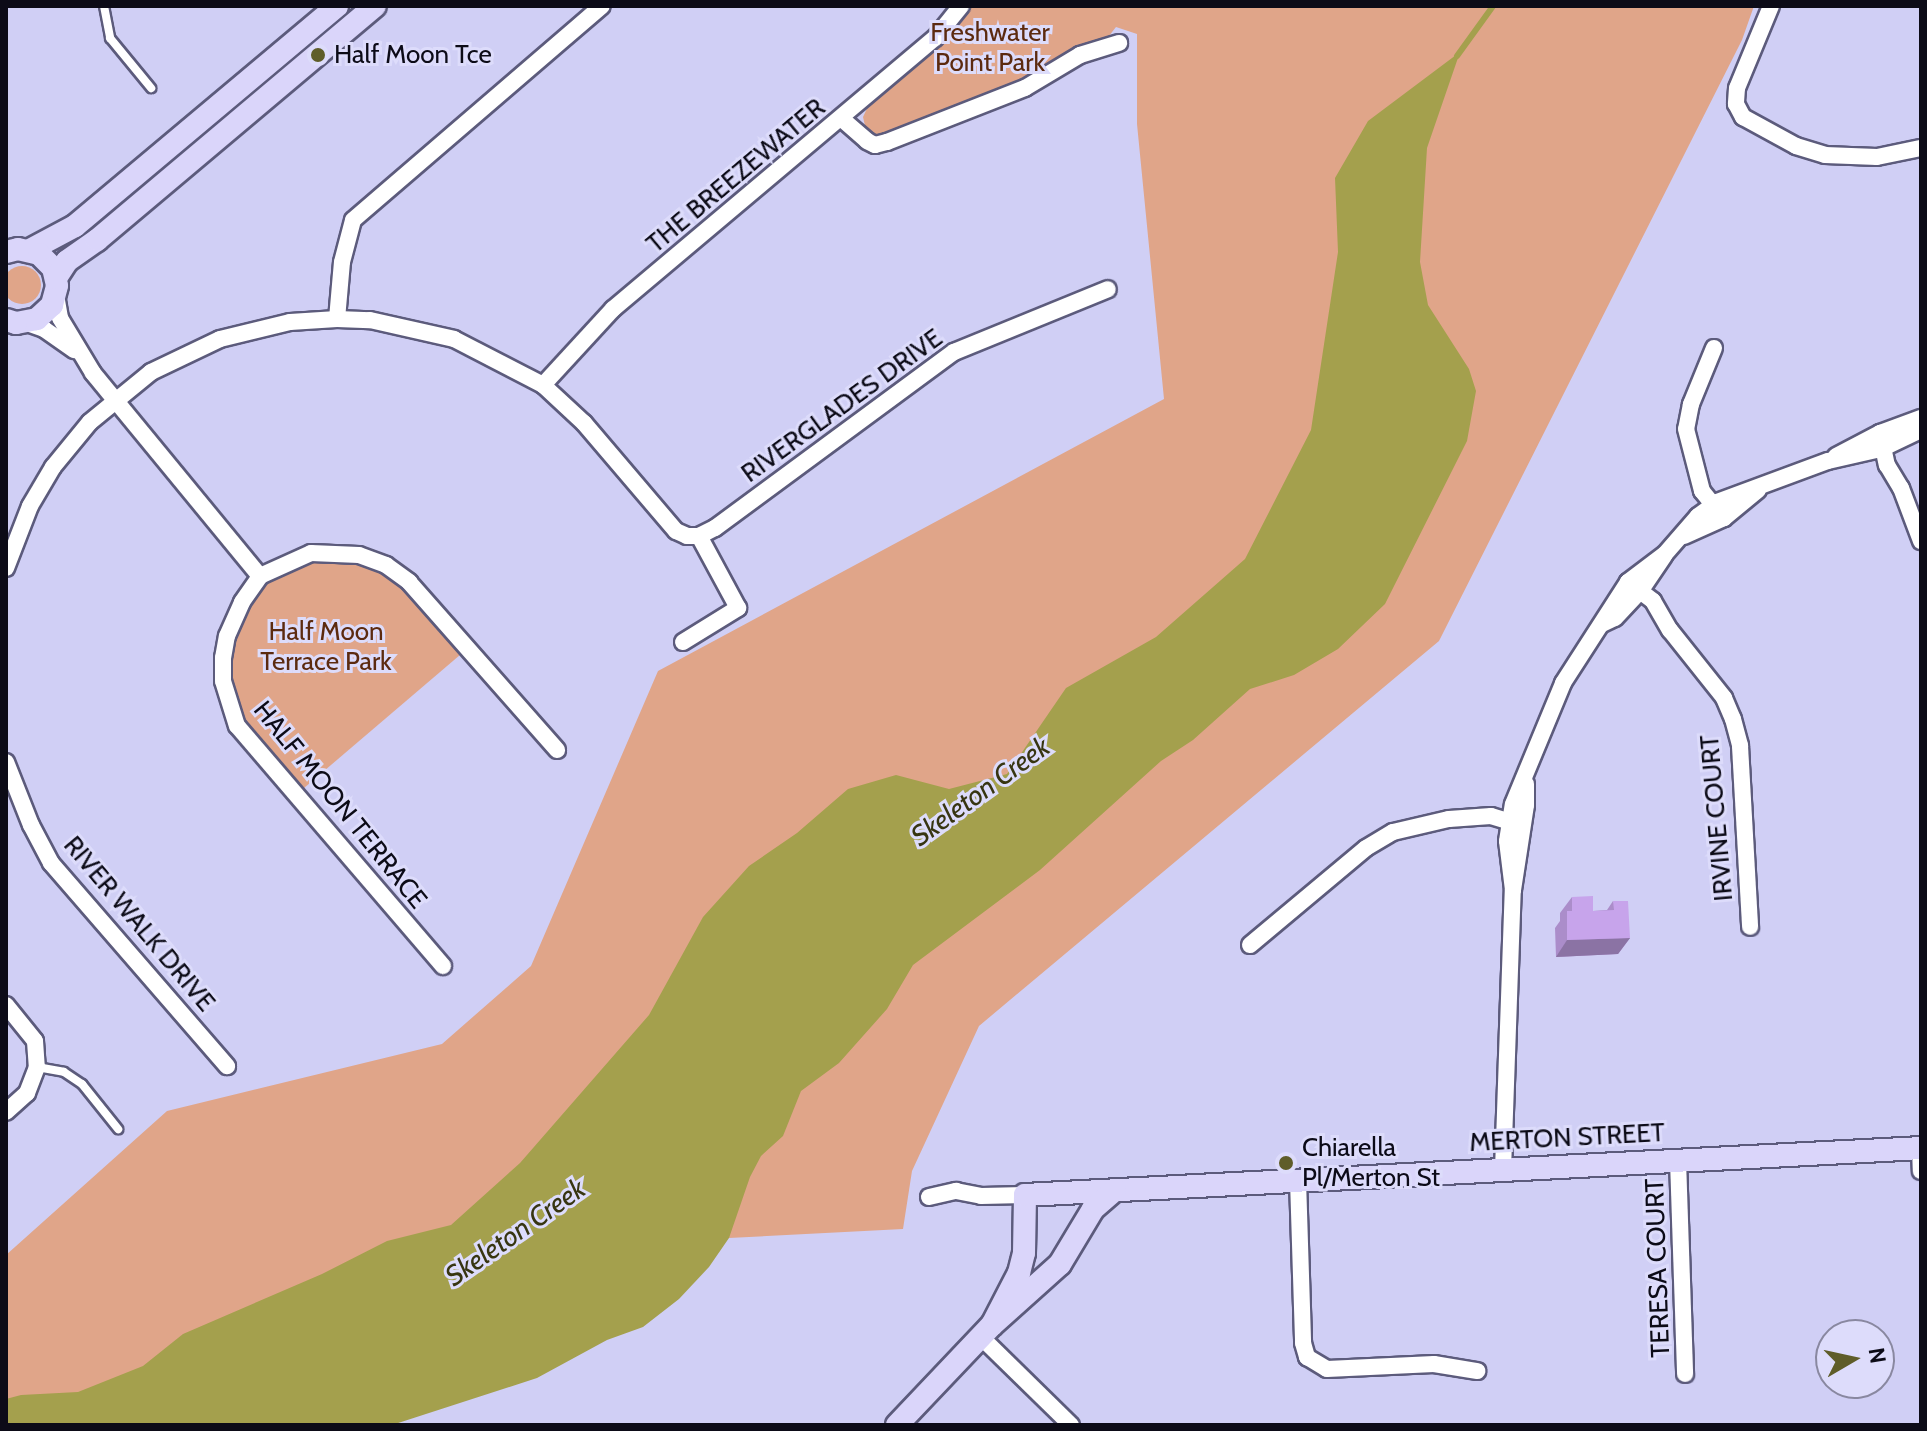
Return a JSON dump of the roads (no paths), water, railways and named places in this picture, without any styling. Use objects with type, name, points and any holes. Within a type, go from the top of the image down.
[{"type":"street","points":[[13,250],[75,226],[337,6]]},
{"type":"street","points":[[12,322],[45,313],[56,286],[75,254],[110,230],[375,6]]},
{"type":"street","points":[[337,319],[342,262],[353,220],[602,6]]},
{"type":"street","name":"THE BREEZEWATER","points":[[543,385],[613,309],[842,119],[935,38],[961,6]]},
{"type":"street","points":[[1771,6],[1737,88],[1736,104],[1743,117],[1796,146],[1825,155],[1877,157],[1921,148]]},
{"type":"street","points":[[842,119],[867,141],[875,145],[887,142],[1025,88],[1080,55],[1119,43]]},
{"type":"street","points":[[13,250],[47,260],[56,286],[60,318],[79,353],[260,576],[311,553],[359,555],[386,565],[409,582],[557,750]]},
{"type":"street","name":"RIVERGLADES DRIVE","points":[[699,536],[715,528],[954,352],[1108,289]]},
{"type":"street","points":[[6,568],[25,516],[53,467],[90,422],[151,372],[220,339],[290,322],[370,320],[454,339],[543,385],[584,423],[676,531],[687,536],[699,536],[738,608],[683,642]]},
{"type":"street","points":[[12,322],[44,329],[79,353]]},
{"type":"street","points":[[1714,348],[1686,421],[1697,468],[1724,518]]},
{"type":"street","points":[[1883,442],[1921,418]]},
{"type":"street","points":[[1503,1170],[1514,825],[1526,780],[1563,683],[1601,624],[1715,503],[1921,430]]},
{"type":"street","points":[[1883,442],[1921,541]]},
{"type":"street","points":[[1682,537],[1724,518],[1760,489]]},
{"type":"street","name":"HALF MOON TERRACE","points":[[260,576],[242,602],[227,636],[223,658],[223,681],[237,726],[443,966]]},
{"type":"street","name":"IRVINE COURT","points":[[1635,589],[1645,610],[1670,630],[1724,698],[1737,733],[1750,927]]},
{"type":"street","name":"RIVER WALK DRIVE","points":[[6,762],[31,825],[51,863],[227,1066]]},
{"type":"street","points":[[1250,945],[1380,839],[1420,823],[1491,816],[1514,825]]},
{"type":"street","points":[[6,1005],[35,1041],[37,1067],[27,1093],[6,1112]]},
{"type":"street","points":[[1920,1148],[1921,1171]]},
{"type":"street","name":"MERTON STREET","points":[[929,1197],[956,1191],[981,1196],[1025,1195],[1920,1148]]},
{"type":"street","name":"TERESA COURT","points":[[1678,1160],[1685,1374]]},
{"type":"street","points":[[1298,1180],[1303,1343],[1307,1357],[1327,1369],[1434,1364],[1477,1371]]},
{"type":"street","points":[[897,1425],[987,1331],[1060,1264],[1093,1209],[1115,1190]]},
{"type":"street","points":[[987,1331],[1019,1273],[1024,1253],[1025,1195]]},
{"type":"street","points":[[987,1331],[1071,1425]]},
{"type":"lane","points":[[104,6],[110,38],[151,88]]},
{"type":"lane","points":[[37,1067],[64,1072],[82,1084],[118,1129]]},
{"type":"water","points":[[1460,52],[1427,148],[1420,262],[1428,305],[1469,369],[1476,391],[1467,441],[1385,604],[1338,649],[1294,675],[1250,689],[1193,740],[1161,761],[1040,870],[913,965],[887,1009],[839,1063],[801,1091],[783,1136],[761,1156],[750,1177],[729,1238],[709,1267],[679,1299],[643,1327],[607,1340],[537,1378],[392,1425],[6,1425],[6,1399],[21,1395],[78,1392],[143,1366],[183,1334],[322,1274],[387,1241],[451,1225],[520,1163],[649,1015],[703,917],[749,866],[797,833],[848,789],[896,775],[949,789],[1007,774],[1066,688],[1156,637],[1245,559],[1311,430],[1338,252],[1335,178],[1368,121]]},
{"type":"waterway","name":"Skeleton Creek","points":[[1457,56],[1493,6]]},
{"type":"place","name":"Half Moon Tce","points":[[318,55]]},
{"type":"place","name":"Chiarella Pl/Merton St","points":[[1286,1163]]},
{"type":"park label","name":"Freshwater Point Park","points":[[990,48]]},
{"type":"park label","name":"Half Moon Terrace Park","points":[[326,647]]}]
